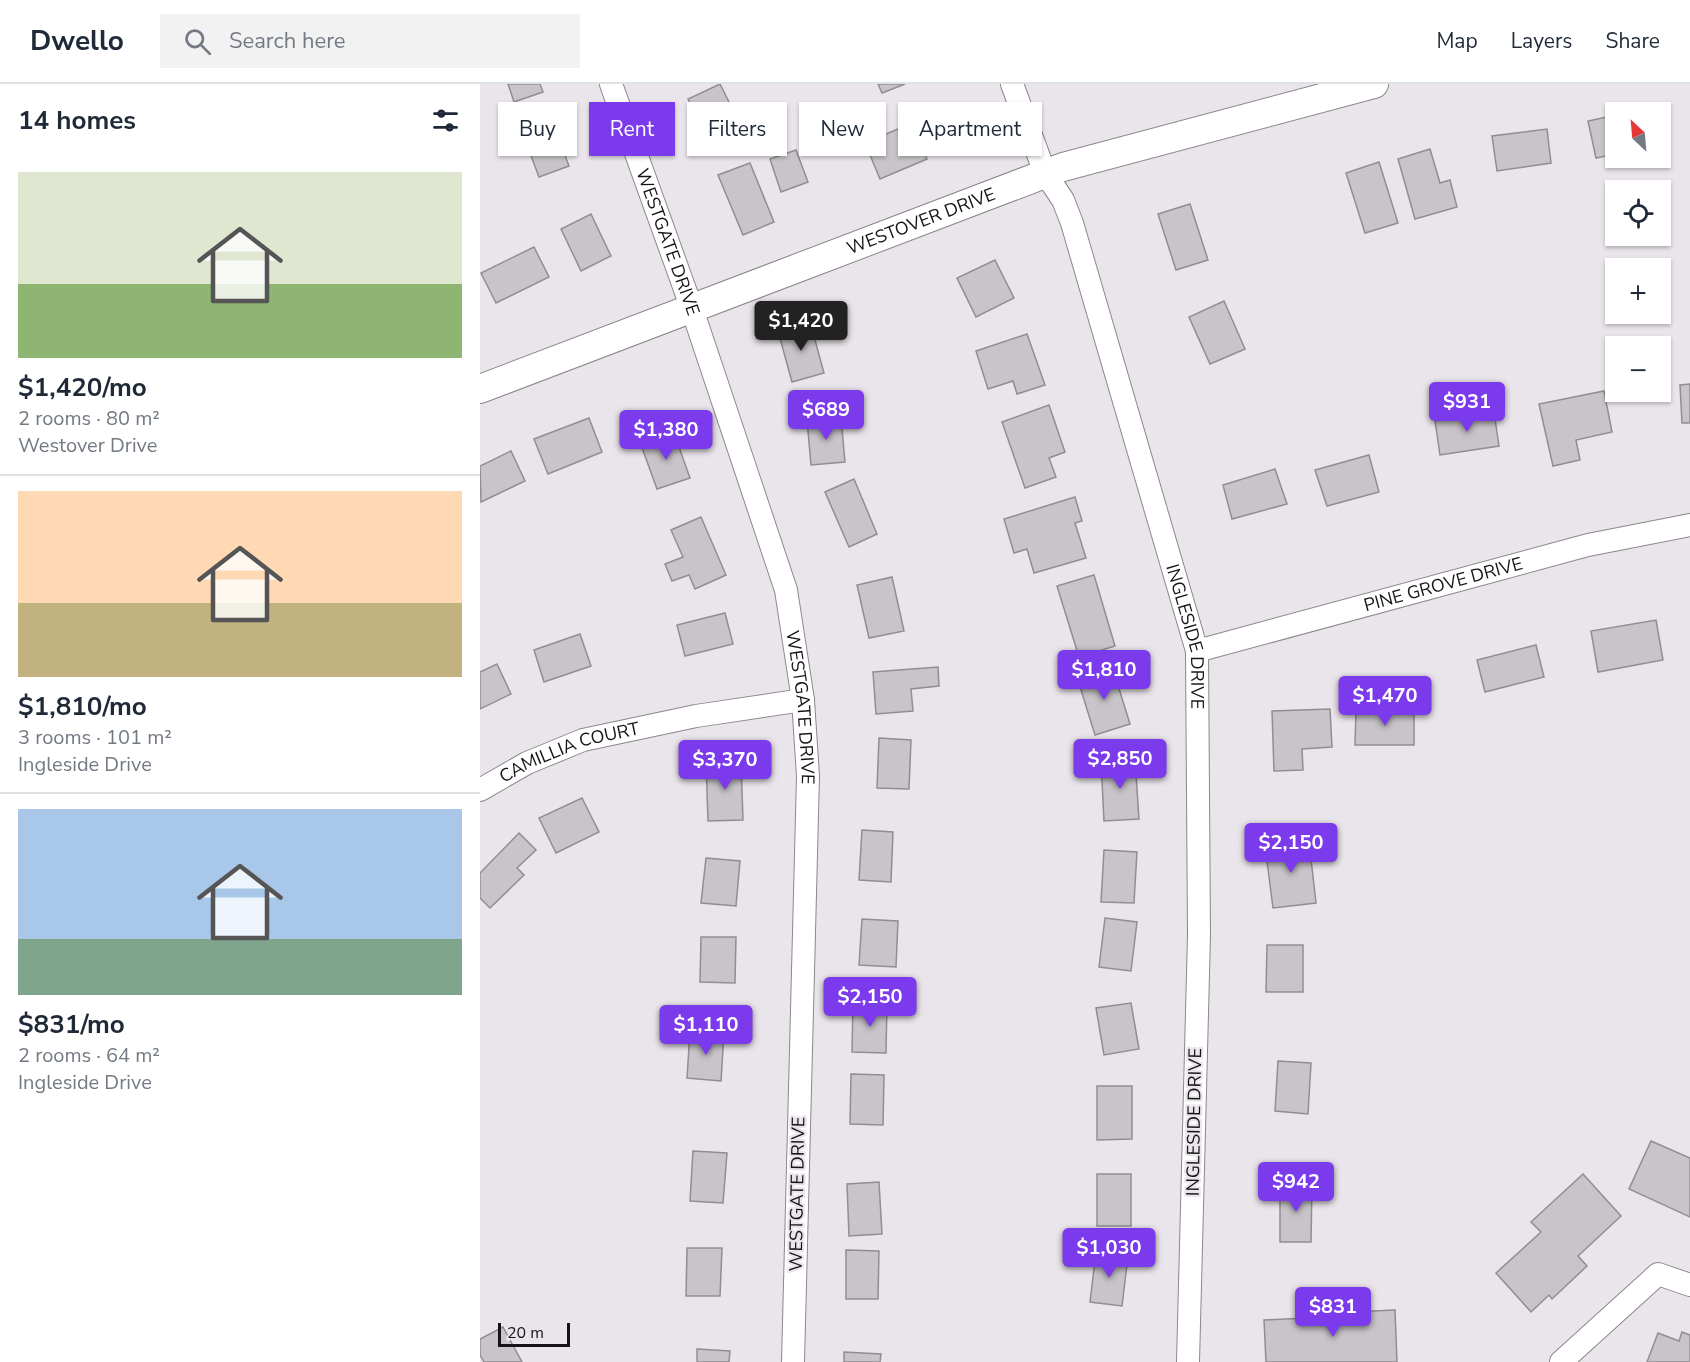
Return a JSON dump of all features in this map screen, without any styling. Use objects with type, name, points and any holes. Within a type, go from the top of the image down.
[{"type":"street","name":"WESTGATE DRIVE","points":[[612,84],[692,309],[786,590],[803,700],[808,776],[793,1362]]},
{"type":"street","name":"INGLESIDE DRIVE","points":[[1012,84],[1045,173],[1063,200],[1072,224],[1197,651],[1199,935],[1188,1362]]},
{"type":"street","name":"WESTOVER DRIVE","points":[[480,389],[1045,173],[1374,84]]},
{"type":"street","name":"PINE GROVE DRIVE","points":[[1197,651],[1588,545],[1690,525]]},
{"type":"street","name":"CAMILLIA COURT","points":[[480,790],[527,763],[583,740],[696,716],[803,700]]},
{"type":"street","points":[[1561,1362],[1658,1274],[1690,1285]]},
{"type":"building","points":[[508,84],[540,84],[543,92],[514,102]]},
{"type":"building","points":[[720,84],[729,102],[689,102],[688,99]]},
{"type":"building","points":[[878,84],[905,84],[882,93]]},
{"type":"building","points":[[1605,117],[1605,156],[1596,158],[1588,121]]},
{"type":"building","points":[[898,129],[898,156],[926,156],[927,159],[880,179],[870,156],[886,156],[886,134]]},
{"type":"building","points":[[1547,129],[1551,163],[1497,171],[1492,136]]},
{"type":"building","points":[[1430,149],[1440,183],[1450,180],[1457,207],[1415,219],[1398,159]]},
{"type":"building","points":[[796,150],[808,182],[781,192],[770,159],[787,156],[787,153]]},
{"type":"building","points":[[531,156],[565,156],[569,166],[539,177]]},
{"type":"building","points":[[1379,162],[1398,223],[1365,233],[1346,173]]},
{"type":"building","points":[[750,163],[774,222],[743,235],[718,175]]},
{"type":"building","points":[[1190,204],[1208,260],[1176,270],[1158,214]]},
{"type":"building","points":[[591,214],[611,256],[581,271],[561,229]]},
{"type":"building","points":[[534,247],[549,277],[496,303],[481,273]]},
{"type":"building","points":[[995,260],[1014,298],[976,317],[957,278]]},
{"type":"building","points":[[1224,301],[1245,349],[1210,364],[1189,317]]},
{"type":"building","points":[[810,322],[824,373],[792,382],[778,331]]},
{"type":"building","points":[[1027,334],[1045,385],[1017,394],[1013,381],[988,389],[976,351]]},
{"type":"building","points":[[1690,384],[1690,423],[1682,423],[1680,385]]},
{"type":"building","points":[[1604,391],[1612,432],[1576,440],[1580,460],[1553,466],[1539,404]]},
{"type":"building","points":[[1049,405],[1065,452],[1049,458],[1056,477],[1025,488],[1002,422]]},
{"type":"building","points":[[1494,412],[1499,446],[1440,455],[1435,421]]},
{"type":"building","points":[[841,417],[845,462],[811,465],[807,420]]},
{"type":"building","points":[[589,418],[602,452],[548,474],[534,439]]},
{"type":"building","points":[[674,433],[690,478],[657,489],[641,445]]},
{"type":"building","points":[[511,451],[525,481],[481,502],[480,466]]},
{"type":"building","points":[[1369,455],[1379,492],[1327,506],[1315,470]]},
{"type":"building","points":[[1275,469],[1287,504],[1232,519],[1223,485]]},
{"type":"building","points":[[854,479],[877,534],[849,547],[825,492]]},
{"type":"building","points":[[1075,497],[1082,521],[1075,523],[1086,558],[1034,573],[1027,549],[1014,553],[1004,519]]},
{"type":"building","points":[[701,517],[726,575],[695,589],[689,575],[672,581],[665,564],[683,557],[671,530]]},
{"type":"building","points":[[1094,575],[1115,646],[1079,657],[1057,586]]},
{"type":"building","points":[[892,577],[904,631],[869,638],[857,585]]},
{"type":"building","points":[[725,613],[733,644],[685,656],[677,625]]},
{"type":"building","points":[[1656,620],[1663,660],[1598,672],[1591,631]]},
{"type":"building","points":[[580,634],[591,666],[544,682],[534,650]]},
{"type":"building","points":[[1536,645],[1544,677],[1485,692],[1477,660]]},
{"type":"building","points":[[497,664],[511,694],[480,709],[480,672]]},
{"type":"building","points":[[1112,666],[1130,724],[1095,735],[1077,677]]},
{"type":"building","points":[[938,667],[939,686],[911,689],[913,711],[876,714],[873,672]]},
{"type":"building","points":[[1330,709],[1332,747],[1302,749],[1303,770],[1274,771],[1272,711]]},
{"type":"building","points":[[1356,709],[1414,710],[1414,745],[1355,745]]},
{"type":"building","points":[[879,738],[911,740],[909,789],[877,788]]},
{"type":"building","points":[[1135,759],[1139,819],[1104,821],[1101,761]]},
{"type":"building","points":[[741,761],[743,820],[708,821],[706,762]]},
{"type":"building","points":[[582,798],[599,832],[556,853],[539,818]]},
{"type":"building","points":[[862,830],[893,832],[891,882],[859,880]]},
{"type":"building","points":[[519,833],[536,850],[517,868],[524,875],[490,908],[480,898],[480,873]]},
{"type":"building","points":[[1309,841],[1316,903],[1273,908],[1265,846]]},
{"type":"building","points":[[1104,850],[1137,852],[1134,903],[1101,902]]},
{"type":"building","points":[[706,858],[740,861],[736,906],[701,903]]},
{"type":"building","points":[[1105,918],[1137,922],[1131,971],[1099,967]]},
{"type":"building","points":[[862,919],[898,921],[896,967],[859,965]]},
{"type":"building","points":[[701,937],[736,937],[735,983],[700,982]]},
{"type":"building","points":[[1267,945],[1303,945],[1303,992],[1266,992]]},
{"type":"building","points":[[853,1002],[887,1003],[886,1053],[852,1052]]},
{"type":"building","points":[[1131,1003],[1139,1049],[1104,1055],[1096,1008]]},
{"type":"building","points":[[690,1031],[724,1033],[721,1081],[687,1078]]},
{"type":"building","points":[[1278,1061],[1311,1063],[1308,1114],[1275,1111]]},
{"type":"building","points":[[851,1074],[884,1075],[883,1125],[850,1124]]},
{"type":"building","points":[[1097,1086],[1132,1086],[1132,1139],[1097,1140]]},
{"type":"building","points":[[1651,1141],[1690,1158],[1690,1217],[1629,1189]]},
{"type":"building","points":[[693,1151],[727,1153],[723,1203],[690,1201]]},
{"type":"building","points":[[1097,1174],[1131,1174],[1131,1226],[1097,1226]]},
{"type":"building","points":[[1583,1174],[1621,1216],[1578,1256],[1587,1266],[1552,1299],[1549,1295],[1531,1312],[1496,1273],[1541,1232],[1531,1222]]},
{"type":"building","points":[[879,1182],[882,1234],[849,1236],[847,1184]]},
{"type":"building","points":[[1280,1185],[1312,1185],[1311,1242],[1280,1242]]},
{"type":"building","points":[[687,1248],[722,1248],[720,1296],[686,1296]]},
{"type":"building","points":[[846,1250],[879,1251],[878,1299],[846,1299]]},
{"type":"building","points":[[1096,1252],[1128,1256],[1122,1306],[1090,1302]]},
{"type":"building","points":[[1395,1310],[1397,1362],[1266,1362],[1264,1320],[1328,1317],[1327,1313]]},
{"type":"building","points":[[503,1327],[522,1362],[484,1362],[480,1355],[480,1339]]},
{"type":"building","points":[[1682,1332],[1690,1335],[1690,1362],[1647,1362],[1658,1333],[1679,1341]]},
{"type":"building","points":[[697,1349],[730,1351],[729,1362],[697,1362]]},
{"type":"building","points":[[844,1352],[881,1354],[880,1362],[844,1362]]}]
